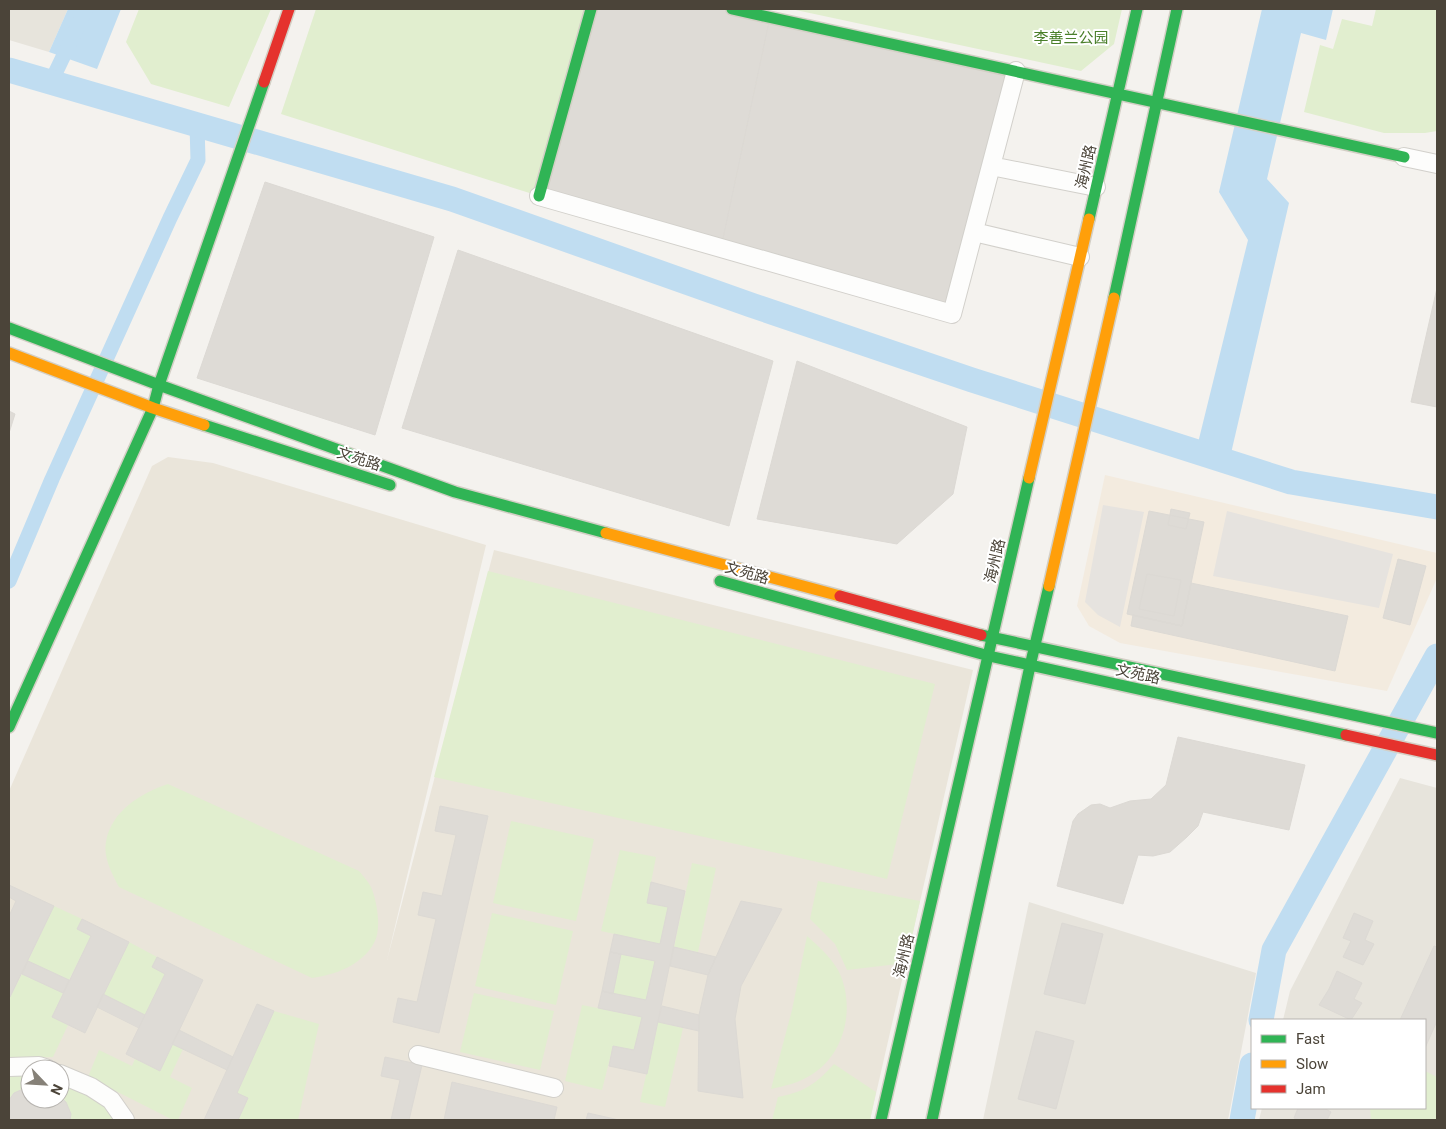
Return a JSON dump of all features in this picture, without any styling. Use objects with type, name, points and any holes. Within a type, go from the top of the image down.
[{"type":"main road","points":[[9,727],[153,408],[159,385],[289,9]]},
{"type":"main road","points":[[538,196],[591,9]]},
{"type":"main road","points":[[732,9],[1404,157]]},
{"type":"main road","name":"海州路","points":[[881,1120],[1137,9]]},
{"type":"main road","points":[[932,1120],[1030,666],[1081,449],[1176,9]]},
{"type":"main road","name":"文苑路","points":[[9,328],[128,374],[455,492],[993,638],[1437,734]]},
{"type":"main road","name":"文苑路","points":[[9,353],[153,408],[405,490]]},
{"type":"main road","name":"文苑路","points":[[711,578],[1030,666],[1437,755]]},
{"type":"street","points":[[538,196],[952,314],[1016,71]]},
{"type":"street","points":[[1404,157],[1437,151]]},
{"type":"street","points":[[1404,157],[1437,164]]},
{"type":"street","points":[[991,166],[1096,187]]},
{"type":"street","points":[[974,232],[1080,257]]},
{"type":"street","points":[[418,1055],[554,1088]]},
{"type":"street","points":[[70,1078],[90,1086],[111,1100],[125,1120]]},
{"type":"shaded area","points":[[9,9],[68,9],[49,52],[9,40]]},
{"type":"shaded area","points":[[168,457],[213,463],[486,545],[387,960],[494,550],[973,670],[870,1120],[9,1120],[9,791],[152,466]]},
{"type":"shaded area","points":[[1105,475],[1437,553],[1437,578],[1387,691],[1120,643],[1089,626],[1077,606]]},
{"type":"shaded area","points":[[1103,505],[1144,512],[1120,627],[1098,615],[1085,602]]},
{"type":"shaded area","points":[[1227,511],[1393,554],[1379,608],[1213,576]]},
{"type":"shaded area","points":[[1400,778],[1437,788],[1437,1120],[1259,1120],[1262,1109],[1426,1109],[1426,1019],[1283,1019],[1290,991]]},
{"type":"shaded area","points":[[1029,902],[1256,973],[1228,1120],[983,1120]]},
{"type":"green space","points":[[139,9],[271,9],[229,107],[151,84],[126,42]]},
{"type":"green space","points":[[316,9],[591,9],[539,196],[281,114]]},
{"type":"green space","name":"李善兰公园","points":[[791,9],[1122,9],[1114,44],[1081,71]]},
{"type":"green space","points":[[1376,9],[1437,9],[1437,131],[1425,133],[1384,133],[1304,112],[1320,45],[1333,49],[1342,19],[1372,26]]},
{"type":"green space","points":[[488,571],[935,684],[887,879],[434,777]]},
{"type":"green space","points":[[168,784],[359,871],[371,887],[378,915],[378,930],[369,951],[347,968],[312,978],[119,887],[111,871],[106,854],[105,848],[109,831],[114,821],[129,805],[148,792]]},
{"type":"green space","points":[[511,821],[594,839],[576,921],[493,903]]},
{"type":"green space","points":[[620,850],[656,857],[647,903],[668,907],[660,944],[601,931]]},
{"type":"green space","points":[[692,863],[716,868],[698,952],[674,947]]},
{"type":"green space","points":[[818,881],[920,901],[906,963],[847,970],[835,944],[810,919]]},
{"type":"green space","points":[[54,906],[82,919],[78,929],[91,936],[69,980],[28,961]]},
{"type":"green space","points":[[492,913],[573,931],[556,1005],[475,986]]},
{"type":"green space","points":[[807,936],[820,947],[838,970],[846,998],[847,1013],[844,1028],[840,1042],[833,1055],[823,1066],[801,1080],[771,1089],[792,1010]]},
{"type":"green space","points":[[129,942],[157,957],[152,967],[165,974],[145,1015],[103,994]]},
{"type":"green space","points":[[621,954],[655,961],[646,1000],[613,994]]},
{"type":"green space","points":[[22,974],[63,993],[52,1017],[68,1025],[53,1057],[9,1059],[9,997]]},
{"type":"green space","points":[[474,993],[554,1011],[540,1070],[460,1052]]},
{"type":"green space","points":[[582,1005],[642,1017],[634,1050],[613,1046],[602,1090],[565,1081]]},
{"type":"green space","points":[[274,1011],[319,1024],[298,1120],[238,1120],[248,1099],[237,1093]]},
{"type":"green space","points":[[658,1022],[683,1028],[665,1107],[640,1102]]},
{"type":"green space","points":[[172,1044],[183,1049],[170,1077],[192,1088],[178,1120],[173,1120],[88,1077],[99,1050],[132,1066],[135,1059],[159,1070]]},
{"type":"green space","points":[[834,1064],[876,1092],[870,1120],[772,1120],[778,1097],[795,1093],[809,1086]]},
{"type":"green space","points":[[20,1071],[20,1090],[14,1093],[9,1099],[9,1072]]},
{"type":"green space","points":[[1426,1072],[1437,1077],[1437,1120],[1371,1120],[1370,1109],[1426,1109]]},
{"type":"green space","points":[[70,1084],[103,1099],[117,1120],[70,1120],[68,1109],[70,1109]]},
{"type":"water","points":[[68,9],[121,9],[97,69],[49,52]]},
{"type":"water","points":[[1262,9],[1333,9],[1326,40],[1301,33],[1267,179],[1289,203],[1229,462],[1196,451],[1248,240],[1219,192]]},
{"type":"building","points":[[591,9],[732,9],[770,17],[721,248],[539,196]]},
{"type":"building","points":[[770,17],[1016,71],[952,314],[721,248]]},
{"type":"building","points":[[265,182],[434,237],[375,435],[197,378]]},
{"type":"building","points":[[458,250],[773,361],[729,526],[402,428]]},
{"type":"building","points":[[1437,288],[1437,407],[1411,402]]},
{"type":"building","points":[[797,361],[967,427],[953,494],[897,544],[757,519]]},
{"type":"building","points":[[9,411],[15,414],[9,433]]},
{"type":"building","points":[[1171,509],[1190,513],[1186,529],[1168,525]]},
{"type":"building","points":[[1149,511],[1204,522],[1182,626],[1127,614]]},
{"type":"building","points":[[1398,559],[1426,566],[1410,625],[1383,618]]},
{"type":"building","points":[[1147,574],[1181,580],[1174,616],[1139,609]]},
{"type":"building","points":[[1191,583],[1348,616],[1335,671],[1131,626],[1133,615],[1182,626]]},
{"type":"building","points":[[1178,737],[1305,765],[1289,830],[1203,812],[1198,826],[1170,852],[1153,856],[1138,855],[1123,904],[1057,886],[1073,821],[1078,814],[1091,805],[1100,804],[1110,808],[1130,801],[1151,799],[1166,785]]},
{"type":"building","points":[[440,806],[488,816],[439,1033],[393,1022],[398,998],[417,1002],[436,919],[418,915],[423,892],[442,896],[456,835],[435,831]]},
{"type":"building","points":[[651,882],[685,891],[647,1074],[609,1066],[613,1046],[634,1050],[642,1017],[598,1008],[602,991],[646,1000],[655,961],[610,952],[614,934],[660,944],[668,907],[647,903]]},
{"type":"building","points":[[9,885],[54,906],[10,997],[9,916],[16,901],[9,897]]},
{"type":"building","points":[[741,901],[782,909],[741,986],[735,1019],[743,1098],[698,1091],[699,1015],[708,975]]},
{"type":"building","points":[[1354,913],[1373,921],[1365,940],[1374,944],[1363,965],[1343,957],[1351,941],[1343,938]]},
{"type":"building","points":[[82,919],[129,942],[85,1033],[52,1017],[91,936],[77,929]]},
{"type":"building","points":[[1062,923],[1103,934],[1085,1004],[1044,994]]},
{"type":"building","points":[[1434,946],[1437,947],[1437,1021],[1426,1046],[1426,1019],[1400,1019]]},
{"type":"building","points":[[674,947],[716,957],[708,975],[670,966]]},
{"type":"building","points":[[610,952],[621,954],[613,994],[602,991]]},
{"type":"building","points":[[157,957],[203,980],[160,1071],[126,1054],[165,974],[152,967]]},
{"type":"building","points":[[28,961],[69,980],[63,993],[22,974]]},
{"type":"building","points":[[1337,971],[1362,983],[1354,999],[1362,1003],[1352,1019],[1319,1005]]},
{"type":"building","points":[[103,994],[145,1015],[139,1028],[97,1007]]},
{"type":"building","points":[[257,1004],[274,1011],[237,1093],[248,1098],[238,1120],[204,1120]]},
{"type":"building","points":[[662,1006],[699,1015],[699,1031],[658,1022]]},
{"type":"building","points":[[179,1030],[233,1057],[227,1070],[172,1044]]},
{"type":"building","points":[[1036,1031],[1074,1041],[1056,1109],[1018,1099]]},
{"type":"building","points":[[385,1057],[422,1065],[409,1120],[391,1120],[400,1080],[381,1076]]},
{"type":"building","points":[[452,1082],[557,1107],[554,1120],[444,1120]]},
{"type":"building","points":[[20,1090],[20,1109],[69,1109],[71,1114],[70,1120],[10,1120],[9,1100],[14,1093]]},
{"type":"building","points":[[1298,1109],[1326,1109],[1331,1112],[1327,1120],[1299,1120],[1294,1118]]},
{"type":"building","points":[[588,1113],[619,1120],[586,1120]]},
{"type":"waterway","points":[[51,82],[86,9]]},
{"type":"waterway","points":[[9,70],[452,199],[751,305],[972,380],[1291,482],[1437,507]]},
{"type":"waterway","points":[[9,581],[52,479],[198,160],[197,125]]},
{"type":"waterway","points":[[1261,1019],[1274,950],[1437,656]]},
{"type":"waterway","points":[[1242,1120],[1251,1070]]},
{"type":"traffic: fast","points":[[539,196],[591,9]]},
{"type":"traffic: fast","points":[[732,9],[1404,157]]},
{"type":"traffic: fast","points":[[1089,219],[1137,9]]},
{"type":"traffic: fast","points":[[1114,298],[1177,9]]},
{"type":"traffic: fast","points":[[9,727],[153,408],[159,385],[264,82]]},
{"type":"traffic: fast","points":[[9,328],[159,385],[455,492],[606,533]]},
{"type":"traffic: fast","points":[[204,425],[390,485]]},
{"type":"traffic: fast","points":[[881,1120],[1029,478]]},
{"type":"traffic: fast","points":[[720,581],[989,656],[1346,735]]},
{"type":"traffic: fast","points":[[932,1120],[1049,586]]},
{"type":"traffic: fast","points":[[981,635],[1437,733]]},
{"type":"traffic: slow","points":[[1029,478],[1089,219]]},
{"type":"traffic: slow","points":[[1049,586],[1114,298]]},
{"type":"traffic: slow","points":[[9,353],[153,408],[204,425]]},
{"type":"traffic: slow","points":[[606,533],[840,596]]},
{"type":"traffic: jam","points":[[264,82],[289,9]]},
{"type":"traffic: jam","points":[[840,596],[981,635]]},
{"type":"traffic: jam","points":[[1346,735],[1437,755]]}]
